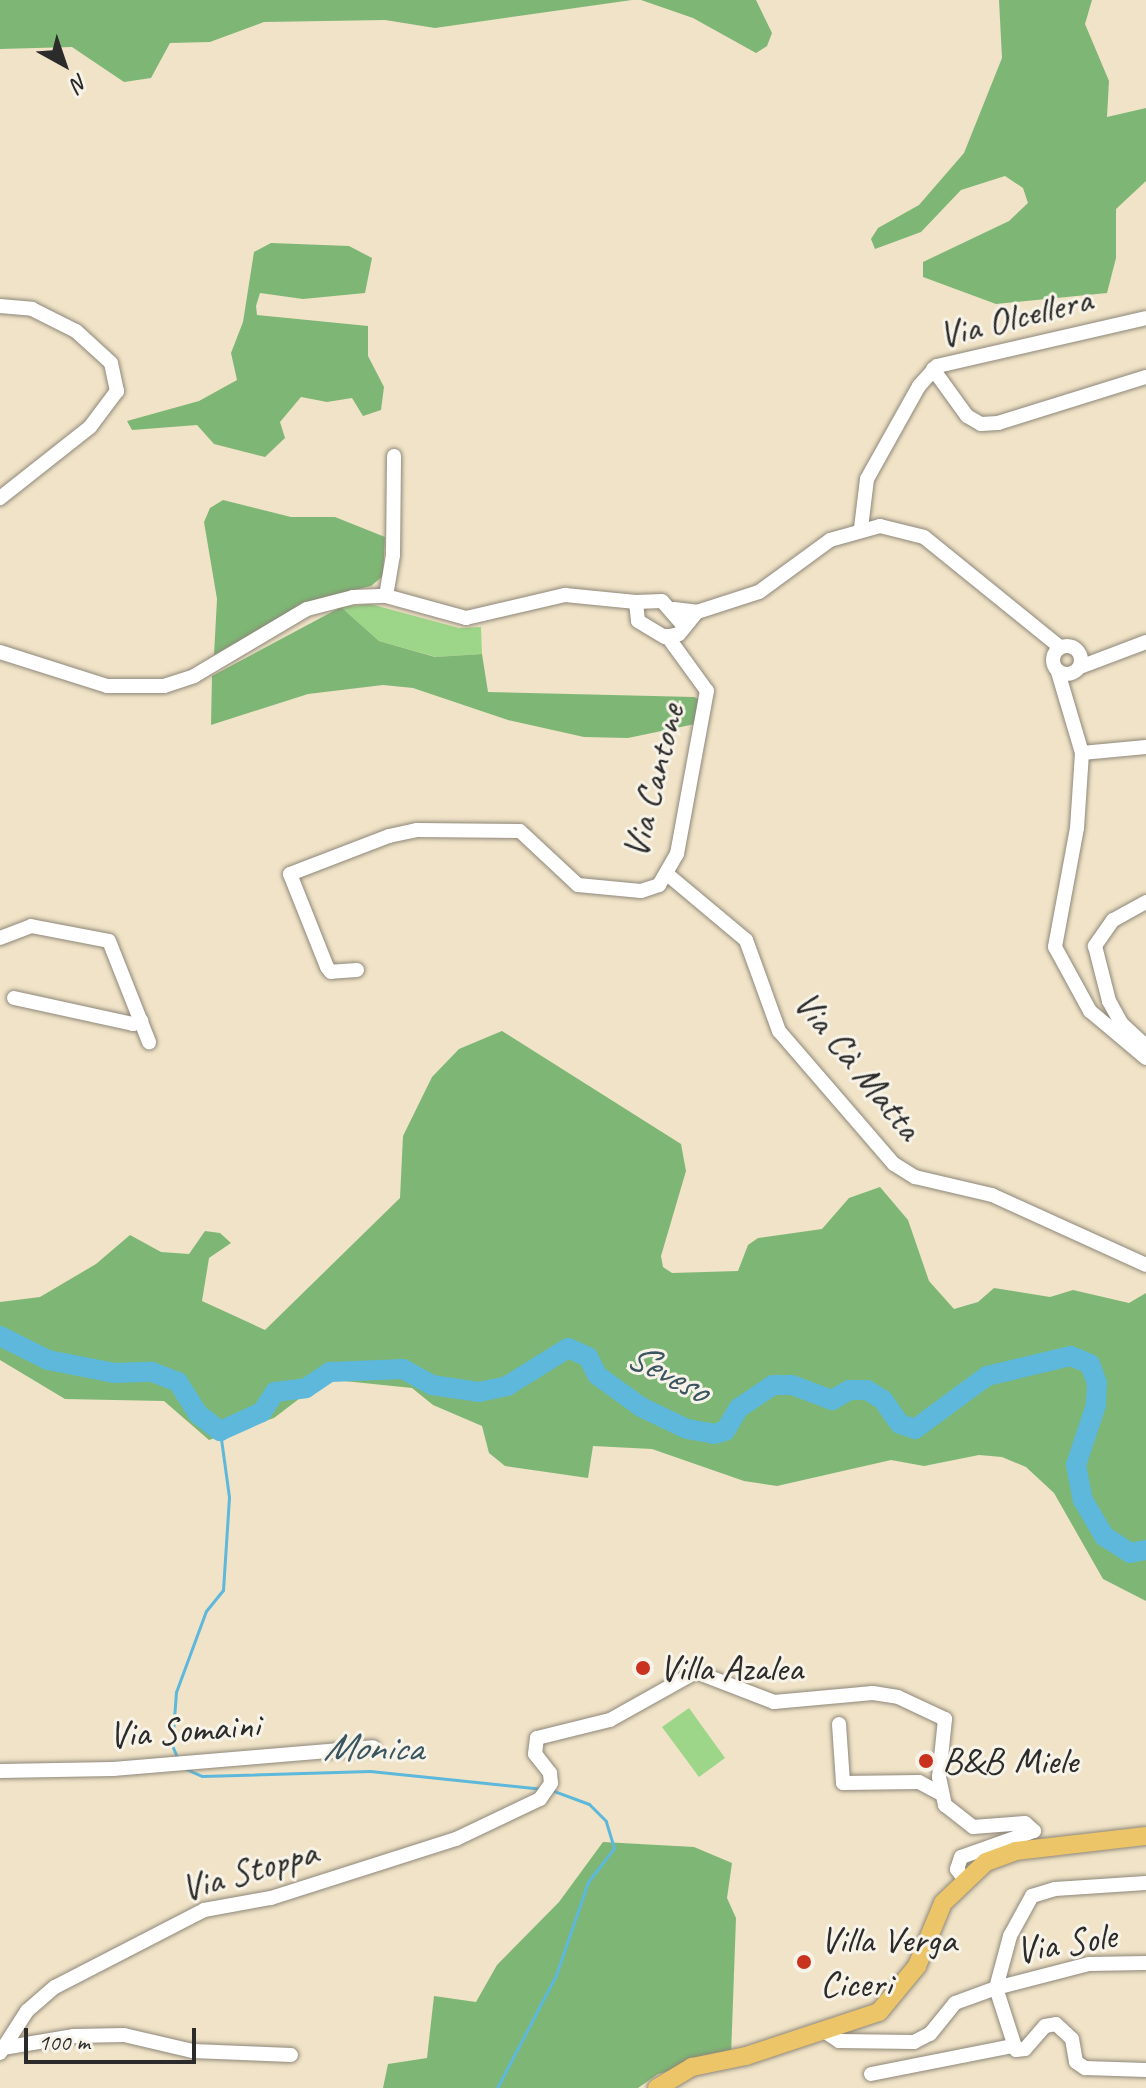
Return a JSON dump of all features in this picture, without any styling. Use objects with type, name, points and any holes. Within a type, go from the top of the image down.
[{"type":"main road","points":[[657,2088],[692,2067],[746,2056],[857,2022],[893,2000],[917,1966],[943,1903],[964,1879],[986,1862],[1016,1851],[1143,1836]]},
{"type":"street","points":[[0,306],[32,309],[76,331],[111,363],[117,391],[90,427],[0,498]]},
{"type":"street","name":"Via Olcellera","points":[[861,528],[867,479],[933,369],[947,359],[1146,318]]},
{"type":"street","points":[[933,369],[967,416],[981,424],[998,423],[1146,377]]},
{"type":"street","points":[[386,596],[393,555],[394,456]]},
{"type":"street","points":[[676,631],[697,612],[759,592],[830,540],[861,528],[897,528],[924,537],[1027,624],[1060,647],[1117,651]]},
{"type":"street","points":[[0,652],[107,686],[164,686],[194,676],[307,609],[353,597],[386,596],[466,618],[565,595],[636,602],[652,598],[674,609],[697,612]]},
{"type":"street","points":[[605,599],[636,618],[676,631]]},
{"type":"street","points":[[636,602],[636,618]]},
{"type":"street","points":[[674,609],[676,631]]},
{"type":"street","points":[[1027,624],[1055,667],[1082,753],[1077,828],[1055,947],[1090,1011],[1146,1058]]},
{"type":"street","name":"Via Cantone","points":[[663,880],[677,854],[707,691],[680,652],[676,631]]},
{"type":"street","points":[[1055,667],[1079,668],[1146,642]]},
{"type":"street","points":[[1055,667],[1060,647]]},
{"type":"street","points":[[1067,710],[1079,668],[1076,649]]},
{"type":"street","points":[[1082,753],[1146,747]]},
{"type":"street","points":[[357,970],[331,972],[327,967],[290,874],[389,836],[417,830],[520,831],[578,885],[641,891],[663,880]]},
{"type":"street","name":"Via Cà Matta","points":[[663,880],[746,940],[779,1031],[894,1164],[915,1177],[992,1195],[1146,1265]]},
{"type":"street","points":[[1146,902],[1113,920],[1095,946],[1115,1013],[1146,1046]]},
{"type":"street","points":[[0,938],[31,926],[109,941],[149,1042]]},
{"type":"street","points":[[14,998],[133,1024],[141,1021]]},
{"type":"street","name":"Via Stoppa","points":[[2,2050],[27,2011],[55,1987],[204,1910],[271,1898],[456,1839],[549,1789],[550,1773],[535,1754],[537,1738],[620,1715],[696,1672],[774,1702],[873,1693],[898,1697],[945,1719],[940,1793]]},
{"type":"street","points":[[839,1724],[843,1783],[919,1782],[940,1793],[955,1815],[973,1827],[1025,1823],[1034,1831],[961,1857],[957,1869],[964,1879]]},
{"type":"street","name":"Via Somaini","points":[[0,1771],[188,1763],[373,1747]]},
{"type":"street","points":[[1013,2046],[996,1988],[1010,1936],[1032,1896],[1055,1889],[1146,1883]]},
{"type":"street","name":"Via Sole","points":[[824,2031],[839,2041],[914,2042],[930,2034],[955,2003],[996,1988],[1075,1966],[1146,1963]]},
{"type":"street","points":[[871,2074],[1013,2046],[1025,2049],[1045,2026],[1056,2024],[1072,2039],[1076,2062],[1085,2068],[1146,2070]]},
{"type":"street","points":[[2,2050],[124,2035],[229,2056],[291,2055]]},
{"type":"green space","points":[[0,0],[632,0],[435,28],[385,20],[264,22],[210,42],[170,43],[151,78],[124,82],[72,47],[0,49]]},
{"type":"green space","points":[[641,0],[756,0],[772,33],[767,46],[756,53],[693,18]]},
{"type":"green space","points":[[999,0],[1092,0],[1085,24],[1109,81],[1107,117],[1146,108],[1146,181],[1116,209],[1116,258],[1107,293],[996,304],[923,277],[923,262],[1009,221],[1028,203],[1023,188],[1005,176],[961,190],[921,232],[875,249],[871,239],[878,228],[919,205],[964,153],[1002,58]]},
{"type":"green space","points":[[271,243],[349,246],[372,258],[365,293],[303,299],[260,293],[256,306],[257,315],[368,326],[368,356],[384,387],[381,410],[363,416],[352,398],[327,402],[301,397],[280,422],[285,438],[265,457],[214,444],[197,425],[132,430],[127,421],[199,401],[237,380],[231,353],[243,322],[254,252]]},
{"type":"green space","points":[[223,500],[291,517],[335,517],[385,537],[383,576],[371,586],[311,601],[214,655],[217,599],[204,522],[210,508]]},
{"type":"green space","points":[[370,604],[459,628],[481,627],[482,654],[436,657],[379,641],[341,607]]},
{"type":"green space","points":[[341,607],[379,641],[435,657],[482,654],[488,692],[694,697],[701,700],[695,724],[628,738],[584,737],[508,720],[413,688],[383,685],[308,694],[211,725],[212,676]]},
{"type":"green space","points":[[502,1031],[681,1144],[686,1171],[661,1256],[663,1267],[672,1273],[738,1271],[748,1245],[758,1238],[822,1229],[849,1198],[880,1187],[908,1220],[929,1281],[954,1309],[978,1302],[994,1288],[1050,1297],[1073,1290],[1129,1303],[1146,1293],[1146,1601],[1103,1579],[1054,1493],[1026,1467],[1002,1457],[979,1455],[924,1466],[891,1460],[777,1486],[744,1481],[652,1449],[593,1446],[588,1478],[505,1466],[489,1453],[482,1426],[433,1405],[412,1388],[325,1379],[274,1418],[209,1440],[164,1401],[65,1399],[0,1360],[0,1302],[40,1297],[96,1264],[130,1235],[161,1252],[189,1254],[205,1231],[220,1233],[231,1243],[209,1258],[202,1301],[265,1330],[400,1198],[403,1136],[432,1077],[459,1049]]},
{"type":"green space","points":[[689,1708],[725,1758],[699,1777],[662,1727]]},
{"type":"green space","points":[[603,1842],[694,1847],[732,1863],[727,1898],[736,1918],[731,2056],[658,2074],[638,2088],[383,2088],[388,2064],[427,2058],[434,1996],[476,2002],[497,1965],[559,1902]]},
{"type":"waterway","name":"Seveso","points":[[0,1336],[48,1360],[114,1373],[152,1372],[178,1382],[198,1414],[220,1431],[262,1412],[275,1392],[306,1388],[330,1372],[403,1369],[432,1385],[479,1392],[507,1386],[568,1348],[588,1357],[597,1375],[641,1407],[687,1429],[714,1434],[725,1431],[739,1408],[773,1385],[792,1385],[832,1400],[849,1390],[867,1390],[883,1400],[900,1424],[915,1429],[987,1376],[1071,1356],[1090,1364],[1097,1383],[1096,1405],[1076,1465],[1083,1500],[1104,1536],[1130,1553],[1146,1550]]},
{"type":"waterway","name":"Monica","points":[[177,1757],[172,1745],[176,1692],[206,1611],[223,1590],[229,1497],[220,1431]]},
{"type":"waterway","name":"Monica","points":[[186,1769],[202,1776],[370,1771],[543,1789]]},
{"type":"waterway","name":"Monica","points":[[497,2088],[556,1975],[588,1882],[614,1848],[606,1821],[589,1804],[551,1790]]},
{"type":"place","name":"Villa Azalea","points":[[643,1668]]},
{"type":"place","name":"B&B Miele","points":[[926,1761]]},
{"type":"place","name":"Villa Verga Ciceri","points":[[804,1962]]}]
